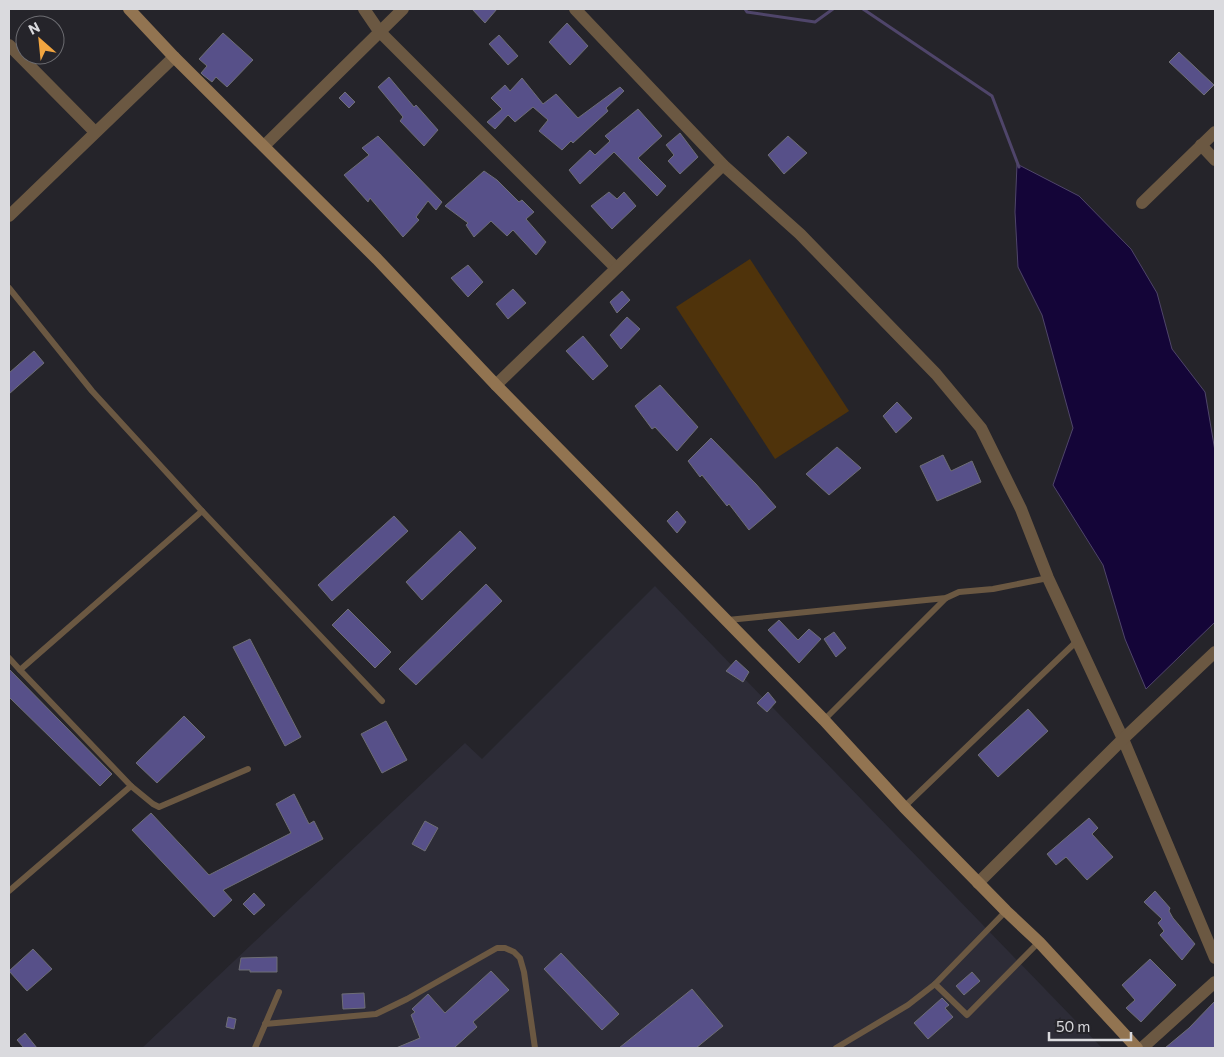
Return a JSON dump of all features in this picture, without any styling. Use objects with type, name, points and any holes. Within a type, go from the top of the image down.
[{"type":"street","points":[[129,9],[174,57],[377,259],[496,385],[824,720],[904,807],[1039,942],[1137,1048]]},
{"type":"street","points":[[364,9],[379,31],[616,268]]},
{"type":"street","points":[[264,146],[403,9]]},
{"type":"street","points":[[575,9],[723,165],[807,241],[936,374],[981,428],[1013,493],[1048,578],[1123,739],[1215,958]]},
{"type":"street","points":[[9,45],[95,132]]},
{"type":"street","points":[[9,216],[174,57]]},
{"type":"street","points":[[1142,203],[1215,132]]},
{"type":"street","points":[[1202,145],[1215,160]]},
{"type":"street","points":[[496,385],[723,165]]},
{"type":"street","points":[[978,883],[1123,739],[1215,652]]},
{"type":"street","points":[[1142,1048],[1215,982]]},
{"type":"lane","points":[[9,288],[92,391],[202,511],[382,701]]},
{"type":"lane","points":[[20,670],[202,511]]},
{"type":"lane","points":[[727,621],[946,598],[960,592],[993,589],[1048,578]]},
{"type":"lane","points":[[824,720],[946,598]]},
{"type":"lane","points":[[904,807],[1078,640]]},
{"type":"lane","points":[[9,658],[130,786],[159,807],[248,769]]},
{"type":"lane","points":[[9,891],[130,786]]},
{"type":"lane","points":[[836,1048],[908,1005],[935,984],[1006,911]]},
{"type":"lane","points":[[935,984],[966,1015],[1039,942]]},
{"type":"lane","points":[[266,1024],[376,1014],[407,999],[497,948],[505,948],[514,952],[520,958],[524,972],[535,1048]]},
{"type":"lane","points":[[254,1048],[279,992]]},
{"type":"shaded area","points":[[1017,164],[1079,196],[1131,249],[1157,293],[1172,349],[1205,392],[1215,451],[1215,622],[1146,689],[1125,639],[1103,565],[1053,485],[1073,428],[1042,315],[1018,267],[1015,212]]},
{"type":"shaded area","points":[[750,259],[849,411],[775,459],[676,307]]},
{"type":"shaded area","points":[[655,586],[1102,1048],[142,1048],[465,743],[482,759]]},
{"type":"building","points":[[472,9],[497,9],[485,23]]},
{"type":"building","points":[[567,23],[588,46],[570,65],[549,42]]},
{"type":"building","points":[[223,33],[253,60],[227,87],[216,77],[212,82],[201,73],[207,66],[199,59]]},
{"type":"building","points":[[499,35],[518,56],[508,65],[489,44]]},
{"type":"building","points":[[1179,52],[1214,85],[1204,95],[1169,62]]},
{"type":"building","points":[[389,77],[414,107],[416,105],[438,130],[424,146],[400,121],[403,117],[378,87]]},
{"type":"building","points":[[522,78],[543,104],[556,94],[578,118],[620,87],[624,91],[606,108],[608,111],[573,143],[571,141],[562,150],[539,131],[548,120],[533,107],[515,122],[508,115],[495,129],[487,122],[502,109],[491,98],[505,85],[510,91]]},
{"type":"building","points":[[345,92],[355,102],[349,108],[339,98]]},
{"type":"building","points":[[638,109],[662,136],[638,158],[666,186],[657,196],[614,152],[580,184],[569,170],[590,150],[595,155],[610,141],[605,136]]},
{"type":"building","points":[[680,133],[698,157],[680,174],[668,161],[674,155],[666,145]]},
{"type":"building","points":[[378,136],[442,202],[436,210],[428,201],[416,217],[419,220],[403,237],[370,198],[368,202],[344,175],[369,155],[362,148]]},
{"type":"building","points":[[788,136],[807,153],[784,174],[768,155]]},
{"type":"building","points":[[484,171],[497,180],[519,202],[522,200],[534,212],[526,219],[546,242],[536,255],[513,230],[507,236],[491,221],[474,237],[466,225],[468,223],[445,206]]},
{"type":"building","points":[[609,192],[617,199],[624,192],[636,206],[612,229],[591,206]]},
{"type":"building","points":[[468,265],[483,282],[468,297],[451,278]]},
{"type":"building","points":[[513,289],[526,303],[508,319],[496,304]]},
{"type":"building","points":[[622,291],[630,300],[617,313],[610,302]]},
{"type":"building","points":[[627,317],[640,329],[621,349],[610,335]]},
{"type":"building","points":[[583,336],[608,366],[593,380],[566,351]]},
{"type":"building","points":[[34,351],[44,363],[9,394],[9,373]]},
{"type":"building","points":[[660,385],[698,427],[677,451],[655,427],[652,429],[635,406]]},
{"type":"building","points":[[897,402],[912,418],[896,433],[883,416]]},
{"type":"building","points":[[711,438],[776,507],[749,530],[729,504],[727,506],[688,461]]},
{"type":"building","points":[[837,447],[861,468],[829,495],[806,474]]},
{"type":"building","points":[[943,455],[951,471],[972,461],[981,482],[937,501],[920,466]]},
{"type":"building","points":[[677,511],[686,522],[677,533],[667,521]]},
{"type":"building","points":[[394,516],[408,531],[332,601],[318,585]]},
{"type":"building","points":[[460,531],[476,548],[422,600],[406,582]]},
{"type":"building","points":[[486,584],[502,601],[416,685],[399,669]]},
{"type":"building","points":[[348,609],[391,652],[375,668],[332,625]]},
{"type":"building","points":[[779,620],[798,640],[809,629],[821,639],[799,663],[768,630]]},
{"type":"building","points":[[834,632],[846,648],[836,657],[824,639]]},
{"type":"building","points":[[250,639],[301,737],[285,746],[233,647]]},
{"type":"building","points":[[736,660],[749,672],[743,682],[726,671]]},
{"type":"building","points":[[9,669],[112,774],[100,786],[9,697]]},
{"type":"building","points":[[768,692],[776,702],[767,712],[757,703]]},
{"type":"building","points":[[1028,709],[1048,731],[998,777],[978,755]]},
{"type":"building","points":[[184,716],[205,737],[157,783],[136,763]]},
{"type":"building","points":[[386,721],[407,760],[382,773],[361,734]]},
{"type":"building","points":[[294,794],[309,824],[314,821],[323,839],[223,890],[232,900],[214,917],[132,830],[151,813],[209,875],[291,833],[276,804]]},
{"type":"building","points":[[1089,818],[1098,828],[1092,834],[1113,857],[1087,880],[1066,857],[1056,865],[1047,854]]},
{"type":"building","points":[[425,821],[438,828],[425,851],[412,844]]},
{"type":"building","points":[[1155,891],[1170,908],[1169,911],[1173,918],[1195,944],[1182,960],[1160,935],[1164,931],[1158,923],[1162,919],[1144,902]]},
{"type":"building","points":[[254,893],[265,905],[254,915],[243,904]]},
{"type":"building","points":[[33,949],[52,969],[27,991],[9,971]]},
{"type":"building","points":[[561,953],[619,1014],[602,1030],[544,969]]},
{"type":"building","points":[[277,957],[277,972],[239,970],[241,958]]},
{"type":"building","points":[[1150,959],[1176,985],[1141,1022],[1126,1008],[1135,1000],[1122,985]]},
{"type":"building","points":[[491,971],[509,990],[473,1022],[477,1027],[454,1048],[396,1048],[420,1038],[411,1015],[415,1012],[412,1009],[428,994],[445,1013]]},
{"type":"building","points":[[972,972],[980,981],[964,995],[956,986]]},
{"type":"building","points":[[692,989],[723,1026],[696,1048],[619,1048]]},
{"type":"building","points":[[364,993],[365,1008],[343,1009],[342,994]]},
{"type":"building","points":[[942,998],[949,1005],[945,1008],[953,1017],[928,1039],[914,1023]]},
{"type":"building","points":[[1215,1001],[1215,1048],[1165,1048],[1189,1028]]},
{"type":"building","points":[[228,1017],[236,1019],[234,1029],[226,1027]]},
{"type":"building","points":[[25,1033],[37,1048],[24,1048],[17,1040]]},
{"type":"waterway","points":[[745,9],[747,12],[815,22],[833,9]]},
{"type":"waterway","points":[[863,9],[992,96],[1019,167]]}]
